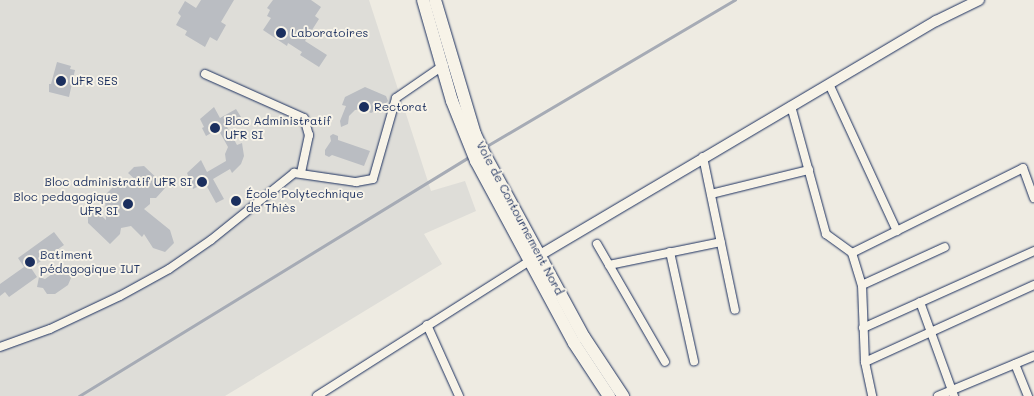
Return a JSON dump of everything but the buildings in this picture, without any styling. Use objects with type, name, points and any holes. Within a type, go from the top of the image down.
[{"type":"main road","name":"Voie de Contournement Nord","points":[[423,0],[448,63]]},
{"type":"main road","name":"Voie de Contournement Nord","points":[[435,0],[448,63],[470,137],[535,258],[623,396]]},
{"type":"main road","name":"Voie de Contournement Nord","points":[[535,258],[574,343],[609,396]]},
{"type":"street","points":[[317,396],[535,258],[703,157],[936,21],[979,0]]},
{"type":"street","points":[[0,347],[57,326],[120,296],[169,269],[211,240],[285,179],[301,173],[356,182],[373,179],[396,98],[448,63]]},
{"type":"street","points":[[206,74],[304,118],[309,136],[301,173]]},
{"type":"street","points":[[828,84],[897,231]]},
{"type":"street","points":[[791,106],[826,234],[852,254],[862,285],[865,362],[872,396]]},
{"type":"street","points":[[703,157],[735,310]]},
{"type":"street","points":[[852,254],[1023,168],[1034,198]]},
{"type":"street","points":[[711,194],[809,170]]},
{"type":"street","points":[[609,265],[721,242]]},
{"type":"street","points":[[597,244],[665,362]]},
{"type":"street","points":[[862,285],[945,247]]},
{"type":"street","points":[[864,328],[1034,251]]},
{"type":"street","points":[[670,252],[694,361]]},
{"type":"street","points":[[865,362],[1034,285]]},
{"type":"street","points":[[920,302],[953,393]]},
{"type":"street","points":[[427,325],[459,396]]},
{"type":"street","points":[[938,396],[953,393],[1034,356]]},
{"type":"street","points":[[1015,364],[1028,396]]},
{"type":"shaded area","name":"École Polytechnique de Thiès","points":[[0,0],[369,0],[431,191],[465,181],[476,211],[424,234],[442,264],[225,396],[0,396]]},
{"type":"waterway","points":[[485,147],[735,0]]},
{"type":"waterway","points":[[79,396],[470,156]]},
{"type":"place","name":"Laboratoires","points":[[281,33]]},
{"type":"place","name":"UFR SES","points":[[61,81]]},
{"type":"place","name":"Rectorat","points":[[364,107]]},
{"type":"place","name":"Bloc Administratif UFR SI","points":[[215,128]]},
{"type":"place","name":"Bloc administratif UFR SI","points":[[202,182]]},
{"type":"place","name":"École Polytechnique de Thiès","points":[[236,201]]},
{"type":"place","name":"Bloc pedagogique UFR SI","points":[[128,204]]},
{"type":"place","name":"Batiment pédagogique IUT","points":[[30,262]]}]
